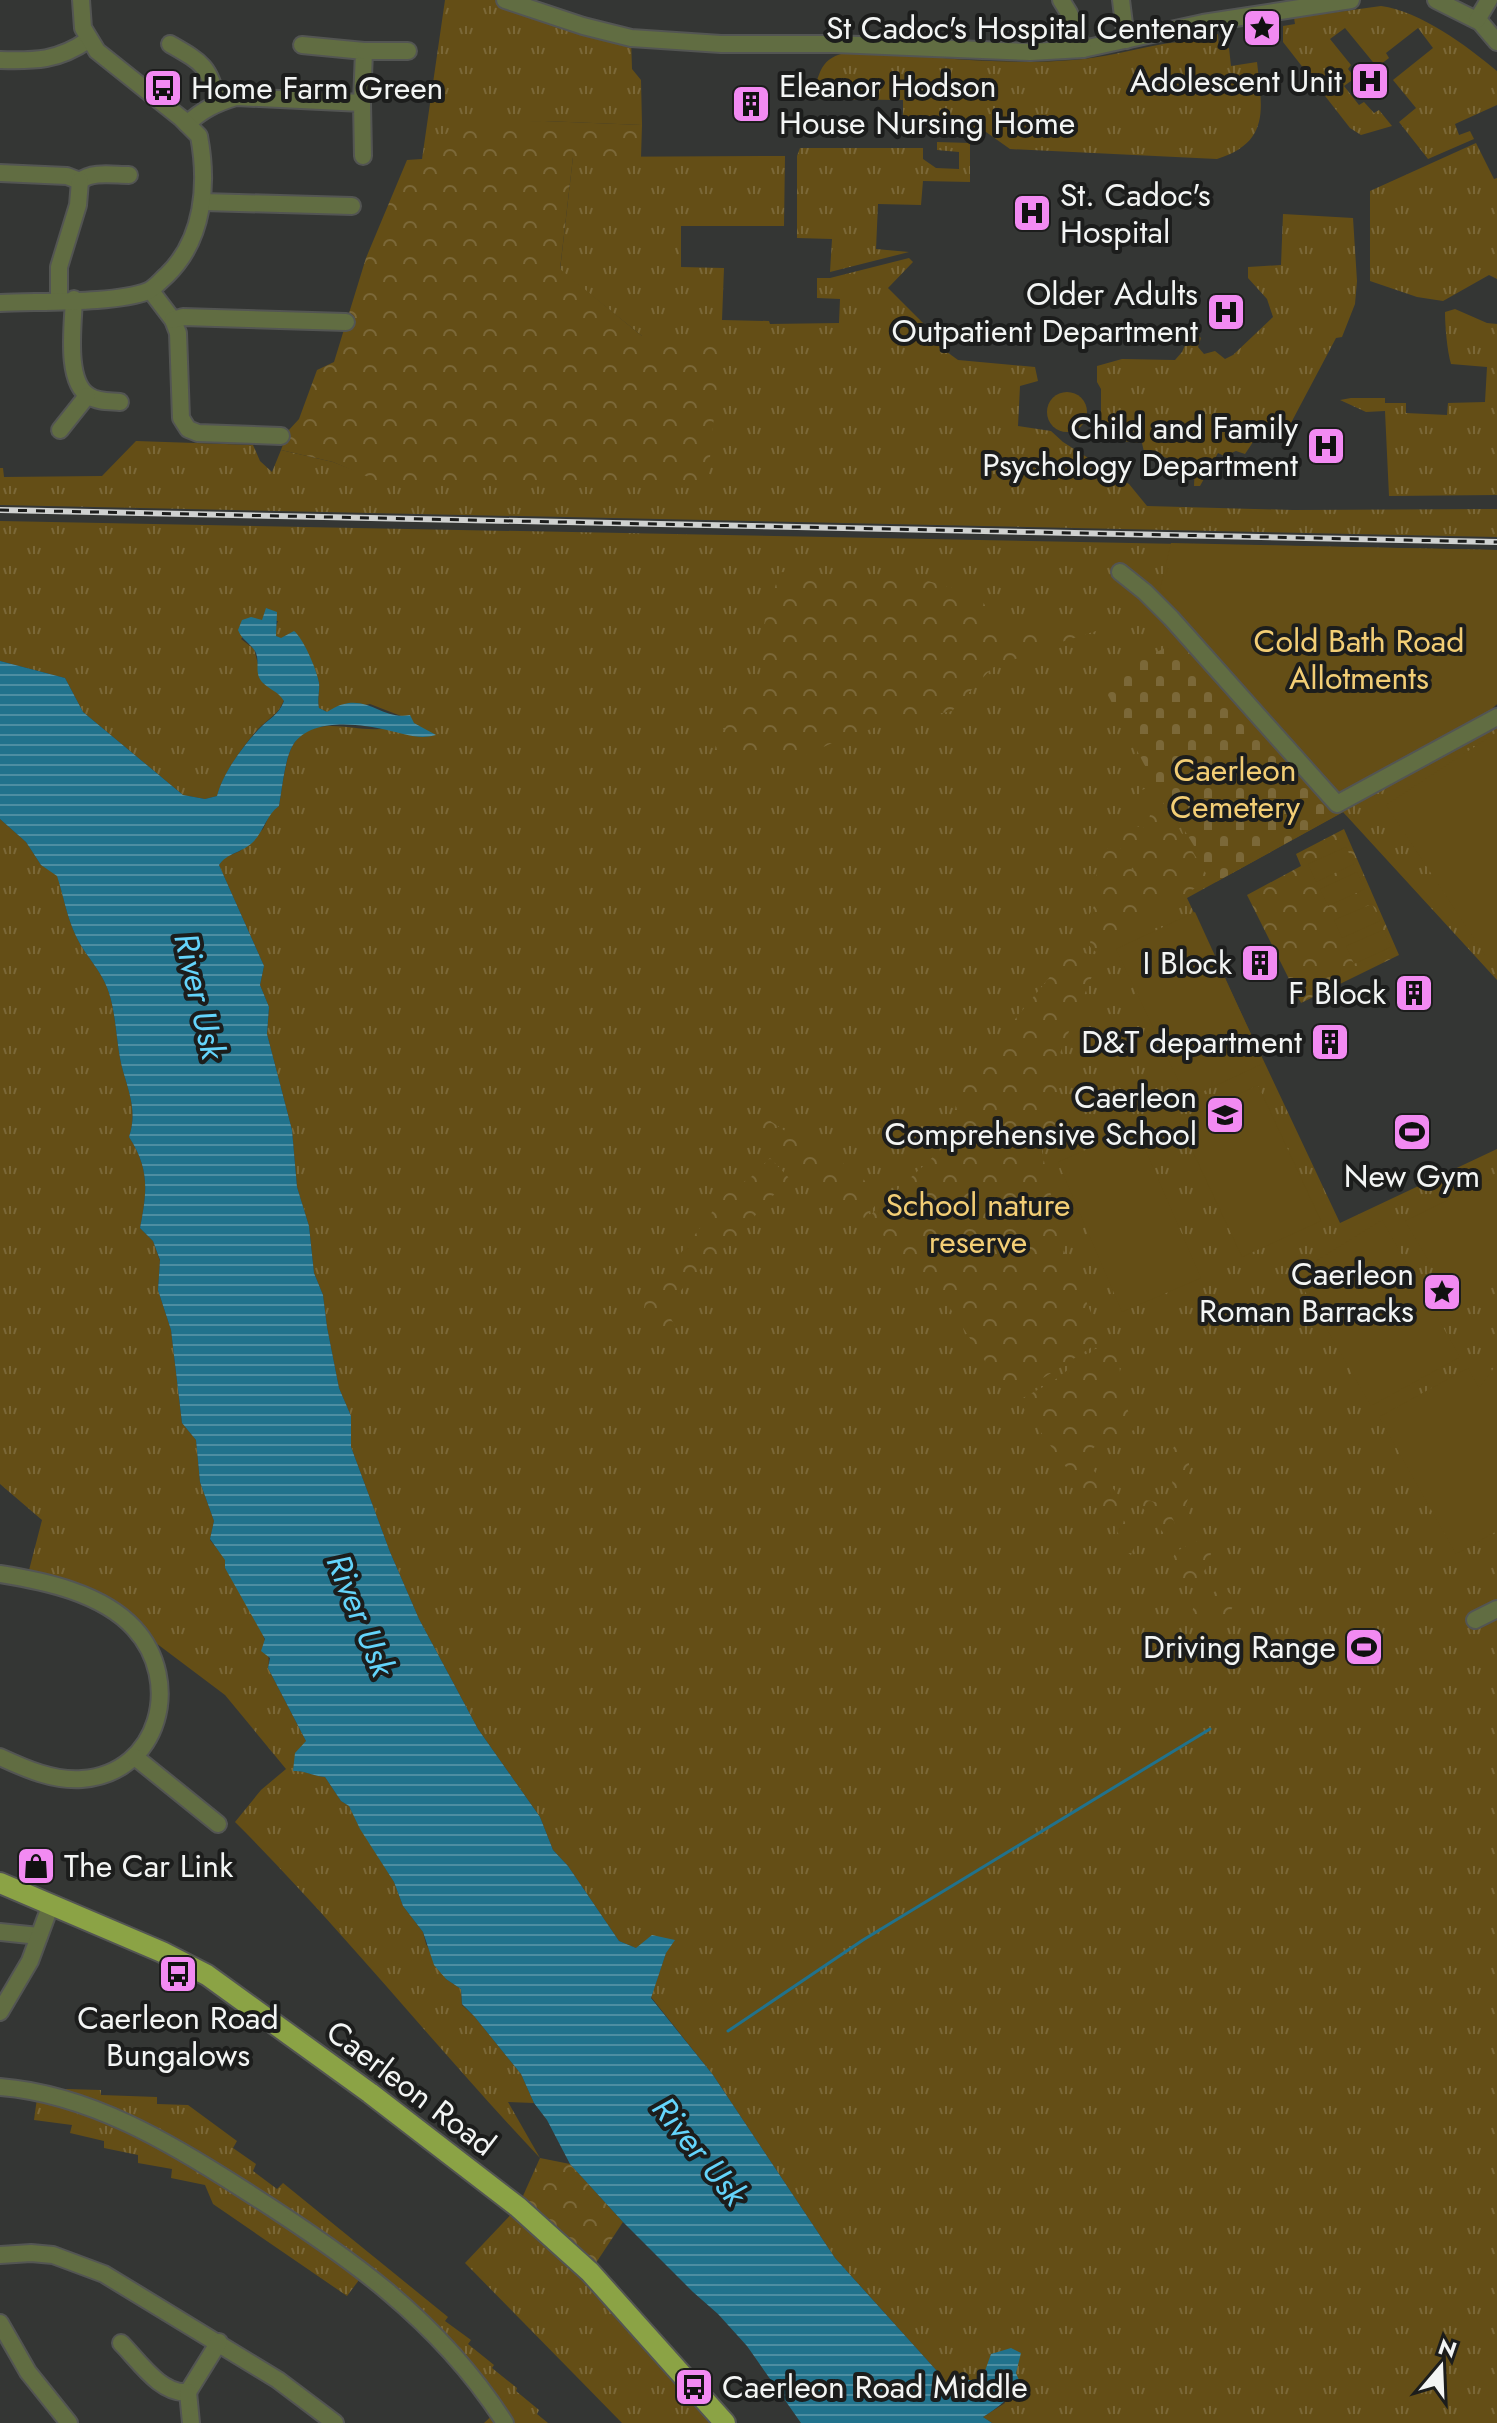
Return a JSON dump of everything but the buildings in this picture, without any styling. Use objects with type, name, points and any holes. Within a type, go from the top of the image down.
[{"type":"main road","name":"Caerleon Road","points":[[0,1883],[162,1952],[207,1975],[370,2093],[518,2207],[590,2272],[725,2423]]},
{"type":"street","points":[[0,303],[106,298],[151,291],[178,264],[197,225],[203,202],[199,136],[114,66],[88,40],[83,28],[81,0]]},
{"type":"street","points":[[505,0],[556,18],[631,38],[721,44],[835,44],[1030,52],[1083,49],[1203,23],[1351,0]]},
{"type":"street","points":[[1061,0],[1083,49]]},
{"type":"street","points":[[1121,0],[1126,40]]},
{"type":"street","points":[[1436,0],[1477,20],[1497,42]]},
{"type":"street","points":[[1477,20],[1489,0]]},
{"type":"street","points":[[0,60],[31,60],[68,54],[88,40]]},
{"type":"street","points":[[170,44],[203,63],[218,102]]},
{"type":"street","points":[[302,45],[364,51],[408,51]]},
{"type":"street","points":[[363,156],[364,51]]},
{"type":"street","points":[[187,124],[218,102],[236,97],[362,103]]},
{"type":"street","points":[[0,173],[67,176],[80,181]]},
{"type":"street","points":[[120,402],[87,396],[73,375],[66,300],[59,267],[78,205],[80,181],[85,176],[129,175]]},
{"type":"street","points":[[203,202],[352,206]]},
{"type":"street","points":[[151,291],[173,320],[179,346],[181,418],[188,429],[198,433],[281,436]]},
{"type":"street","points":[[173,320],[189,317],[346,322]]},
{"type":"street","points":[[60,430],[87,396]]},
{"type":"street","points":[[1120,572],[1171,618],[1337,804],[1497,717]]},
{"type":"street","points":[[0,1574],[54,1584],[93,1600],[132,1625],[151,1650],[160,1681],[157,1719],[147,1740],[135,1757],[106,1774],[85,1779],[64,1779],[0,1757]]},
{"type":"street","points":[[1475,1620],[1497,1609]]},
{"type":"street","points":[[135,1757],[218,1824]]},
{"type":"street","points":[[0,2012],[30,1961],[51,1904]]},
{"type":"street","points":[[0,1932],[39,1936]]},
{"type":"street","points":[[0,2087],[54,2094],[134,2127],[208,2167],[336,2249],[393,2295],[452,2355],[501,2417],[484,2423]]},
{"type":"street","points":[[0,2255],[31,2253],[75,2262],[143,2295],[278,2380],[335,2423]]},
{"type":"street","points":[[0,2323],[28,2372],[69,2423]]},
{"type":"street","points":[[191,2423],[188,2392],[219,2342]]},
{"type":"street","points":[[121,2343],[166,2388],[173,2392],[188,2392]]},
{"type":"green space","points":[[445,0],[505,0],[631,38],[632,69],[641,80],[642,125],[544,121],[515,123],[422,159]]},
{"type":"green space","points":[[1381,6],[1427,22],[1497,71],[1497,105],[1455,124],[1459,135],[1470,131],[1474,139],[1428,159],[1399,122],[1416,108],[1393,80],[1433,48],[1418,28],[1386,53],[1389,58],[1377,67],[1345,28],[1330,39],[1351,65],[1348,69],[1355,78],[1344,86],[1359,105],[1364,102],[1374,113],[1379,110],[1392,126],[1361,135],[1350,128],[1283,42],[1283,26],[1295,24],[1294,18]]},
{"type":"green space","points":[[1218,34],[1219,49],[1229,48],[1231,66],[1257,62],[1261,108],[1255,133],[1247,143],[1217,159],[1010,149],[986,132],[973,128],[907,127],[903,124],[903,100],[811,99],[824,65],[835,56],[856,51],[964,60],[1046,62],[1095,58]]},
{"type":"green space","points":[[544,121],[642,125],[641,157],[573,157],[560,269],[642,336],[721,345],[707,488],[387,485],[333,462],[281,450],[288,431],[299,419],[317,370],[334,362],[366,258],[407,160],[422,159],[458,122]]},
{"type":"green space","points":[[937,142],[970,143],[970,182],[923,181],[921,205],[878,204],[876,249],[909,252],[830,272],[832,239],[797,238],[797,156],[800,148],[923,148],[923,159],[936,168],[959,169],[959,152],[937,150]]},
{"type":"green space","points":[[1476,143],[1494,179],[1497,178],[1497,279],[1489,275],[1443,301],[1417,297],[1370,281],[1370,191]]},
{"type":"green space","points":[[785,156],[784,226],[681,226],[681,267],[724,268],[722,320],[769,321],[770,324],[839,323],[840,299],[817,298],[817,278],[830,278],[909,258],[913,262],[888,288],[931,331],[936,344],[958,360],[1035,367],[1038,381],[1020,386],[1018,426],[1051,431],[1129,484],[1147,506],[1293,510],[1497,509],[1497,537],[0,505],[0,468],[3,468],[4,477],[102,476],[136,441],[253,445],[260,461],[272,472],[281,450],[333,462],[356,471],[642,336],[560,270],[573,157]]},
{"type":"green space","points":[[1283,214],[1353,218],[1357,281],[1355,304],[1342,337],[1336,338],[1283,438],[1263,427],[1245,454],[1236,451],[1224,456],[1218,453],[1200,486],[1194,486],[1195,465],[1144,452],[1142,443],[1101,439],[1101,389],[1097,382],[1097,366],[1122,359],[1175,360],[1187,341],[1181,328],[1186,324],[1201,338],[1198,347],[1204,354],[1215,351],[1225,359],[1273,317],[1267,299],[1248,278],[1248,267],[1281,265]]},
{"type":"green space","points":[[1455,309],[1487,323],[1497,324],[1497,495],[1389,496],[1385,411],[1366,412],[1340,400],[1385,398],[1385,403],[1406,403],[1406,413],[1447,415],[1448,403],[1485,402],[1487,367],[1451,364],[1445,312]]},
{"type":"green space","points":[[1067,392],[1081,398],[1087,412],[1081,426],[1067,432],[1053,426],[1047,412],[1053,398]]},
{"type":"green space","points":[[0,521],[1497,550],[1497,704],[1478,721],[1497,725],[1497,980],[1343,812],[1187,898],[1340,1223],[1497,1149],[1497,2423],[992,2423],[983,2417],[1005,2403],[992,2353],[981,2383],[947,2389],[937,2371],[835,2258],[713,2075],[651,1997],[666,1953],[636,1948],[619,1941],[568,1866],[553,1850],[540,1817],[478,1729],[419,1619],[351,1447],[351,1416],[339,1388],[323,1295],[314,1273],[309,1226],[297,1187],[292,1130],[267,1034],[269,1007],[260,985],[264,966],[219,865],[224,858],[240,851],[263,829],[271,812],[279,806],[288,758],[301,735],[311,729],[334,726],[380,729],[401,716],[370,704],[327,712],[319,708],[319,683],[308,661],[276,636],[278,621],[257,620],[241,639],[254,649],[263,683],[279,693],[284,700],[282,705],[240,752],[217,796],[205,799],[183,795],[83,712],[65,678],[0,661]]},
{"type":"green space","name":"Cold Bath Road Allotments","points":[[1171,543],[1497,550],[1497,704],[1478,721],[1337,804],[1160,589]]},
{"type":"green space","points":[[780,572],[921,579],[978,595],[998,624],[1115,625],[992,668],[952,711],[882,725],[789,763],[714,753],[718,737],[759,685],[765,617]]},
{"type":"green space","name":"Caerleon Cemetery","points":[[1187,637],[1343,812],[1216,882],[1144,764],[1100,680]]},
{"type":"green space","points":[[1497,732],[1497,947],[1485,955],[1386,805]]},
{"type":"green space","points":[[1153,786],[1210,880],[1096,952],[1090,947],[1088,917],[1098,899],[1096,883],[1101,861],[1112,841],[1119,845],[1133,871],[1137,869],[1122,837],[1131,828],[1130,824],[1143,828],[1148,824],[1150,815],[1140,802],[1139,791]]},
{"type":"green space","points":[[0,819],[26,842],[41,865],[57,875],[75,934],[109,993],[132,1104],[129,1137],[144,1170],[140,1228],[153,1241],[160,1261],[158,1290],[171,1330],[182,1423],[196,1440],[200,1482],[214,1521],[210,1540],[226,1560],[225,1568],[255,1616],[266,1644],[268,1668],[306,1741],[294,1771],[325,1777],[341,1801],[349,1806],[394,1882],[403,1906],[423,1932],[426,1944],[446,1979],[461,1989],[462,2005],[521,2074],[534,2103],[508,2102],[540,2158],[313,1904],[235,1822],[261,1790],[286,1769],[225,1695],[132,1625],[27,1578],[42,1520],[0,1484]]},
{"type":"green space","points":[[1344,829],[1399,955],[1301,1003],[1247,895],[1301,866],[1296,854]]},
{"type":"green space","points":[[1346,847],[1354,864],[1316,882],[1308,864]]},
{"type":"green space","points":[[1357,872],[1365,889],[1328,906],[1320,889]]},
{"type":"green space","points":[[1372,904],[1380,921],[1342,938],[1334,920]]},
{"type":"green space","points":[[1195,912],[1264,1063],[1187,1099],[1116,949]]},
{"type":"green space","points":[[1383,930],[1391,947],[1354,964],[1346,946]]},
{"type":"green space","name":"School nature reserve","points":[[1072,950],[1100,957],[1060,1053],[1055,1124],[1042,1151],[1061,1244],[1103,1340],[1010,1399],[946,1302],[867,1218],[948,1143],[960,1086]]},
{"type":"green space","points":[[1258,1085],[1321,1221],[1242,1257],[1179,1122]]},
{"type":"green space","points":[[766,1118],[830,1153],[884,1196],[864,1218],[783,1161],[755,1127]]},
{"type":"green space","points":[[1136,1128],[1201,1278],[1122,1312],[1058,1162]]},
{"type":"green space","points":[[770,1158],[790,1179],[683,1288],[668,1313],[676,1328],[660,1329],[644,1309],[645,1300],[725,1195],[751,1177]]},
{"type":"green space","points":[[1497,1176],[1497,1284],[1455,1305],[1405,1221]]},
{"type":"green space","points":[[1382,1220],[1460,1357],[1371,1406],[1295,1274]]},
{"type":"green space","points":[[1111,1347],[1118,1353],[1123,1401],[1135,1430],[1107,1436],[1090,1451],[1090,1461],[1097,1474],[1117,1493],[1120,1500],[1116,1507],[1136,1541],[1131,1555],[1124,1550],[1117,1530],[1106,1513],[1071,1474],[1022,1406],[1021,1399],[1052,1382],[1095,1349]]},
{"type":"green space","points":[[1497,1364],[1497,1531],[1456,1554],[1379,1417],[1468,1368],[1479,1388]]},
{"type":"green space","points":[[1176,1445],[1187,1448],[1189,1453],[1189,1496],[1186,1504],[1189,1528],[1177,1516],[1170,1498],[1173,1488],[1168,1460]]},
{"type":"green space","points":[[1140,1501],[1156,1502],[1169,1512],[1176,1528],[1172,1534],[1166,1536],[1141,1506]]},
{"type":"green space","points":[[1204,1539],[1209,1541],[1211,1547],[1207,1567],[1198,1581],[1179,1587],[1173,1574],[1173,1558],[1182,1548]]},
{"type":"green space","points":[[1218,1588],[1232,1596],[1232,1610],[1226,1619],[1209,1618],[1200,1624],[1190,1617],[1194,1606],[1206,1601]]},
{"type":"green space","points":[[66,2089],[101,2090],[101,2095],[157,2097],[157,2104],[188,2105],[237,2141],[233,2148],[256,2164],[253,2171],[277,2189],[283,2183],[448,2317],[445,2321],[471,2340],[468,2344],[494,2365],[492,2368],[517,2388],[516,2391],[539,2410],[537,2414],[548,2423],[484,2423],[497,2411],[365,2272],[347,2296],[213,2204],[205,2185],[171,2178],[172,2169],[138,2163],[138,2155],[104,2148],[104,2141],[70,2133],[72,2125],[34,2120],[38,2091],[54,2094]]},
{"type":"green space","points":[[540,2158],[570,2164],[623,2222],[590,2272],[518,2207]]},
{"type":"green space","points":[[518,2207],[725,2423],[622,2423],[465,2263]]},
{"type":"water","name":"River Usk","points":[[266,608],[277,612],[276,636],[281,638],[294,631],[305,647],[319,683],[319,708],[327,712],[351,703],[389,714],[410,715],[414,723],[436,735],[418,737],[363,726],[324,726],[311,730],[293,745],[279,806],[252,843],[219,865],[264,966],[260,985],[269,1007],[267,1034],[292,1130],[297,1187],[309,1226],[314,1273],[323,1295],[339,1388],[351,1416],[351,1447],[390,1552],[419,1619],[478,1729],[540,1817],[553,1850],[568,1866],[619,1941],[636,1948],[652,1935],[675,1940],[666,1953],[651,1998],[713,2075],[835,2258],[937,2371],[947,2389],[965,2379],[981,2382],[991,2354],[1011,2348],[1021,2353],[1016,2386],[1004,2401],[983,2417],[992,2423],[801,2423],[747,2346],[623,2222],[570,2164],[547,2120],[534,2103],[521,2074],[462,2004],[461,1989],[446,1979],[434,1965],[423,1932],[403,1906],[394,1882],[349,1806],[341,1801],[325,1777],[293,1771],[295,1753],[306,1741],[268,1668],[270,1658],[261,1651],[265,1639],[225,1568],[225,1560],[210,1539],[214,1521],[200,1482],[196,1440],[182,1423],[171,1330],[158,1290],[160,1260],[153,1241],[140,1228],[144,1170],[129,1137],[132,1104],[109,993],[75,934],[57,876],[41,865],[26,842],[0,819],[0,661],[65,678],[83,712],[183,795],[205,799],[217,796],[228,769],[284,701],[260,679],[255,651],[238,630],[242,620],[251,617],[262,620]]},
{"type":"waterway","points":[[728,2031],[863,1940],[1210,1729]]},
{"type":"railway","points":[[0,510],[1497,542]]},
{"type":"place","name":"St Cadoc's Hospital Centenary","points":[[1262,28]]},
{"type":"place","name":"Adolescent Unit","points":[[1370,81]]},
{"type":"place","name":"Home Farm Green","points":[[163,88]]},
{"type":"place","name":"Eleanor Hodson House Nursing Home","points":[[751,104]]},
{"type":"place","name":"St. Cadoc's Hospital","points":[[1032,213]]},
{"type":"place","name":"Older Adults Outpatient Department","points":[[1226,312]]},
{"type":"place","name":"Child and Family Psychology Department","points":[[1326,446]]},
{"type":"place","name":"I Block","points":[[1260,963]]},
{"type":"place","name":"F Block","points":[[1414,993]]},
{"type":"place","name":"D&T department","points":[[1330,1042]]},
{"type":"place","name":"Caerleon Comprehensive School","points":[[1225,1115]]},
{"type":"place","name":"New Gym","points":[[1412,1132]]},
{"type":"place","name":"Caerleon Roman Barracks","points":[[1442,1292]]},
{"type":"place","name":"Driving Range","points":[[1364,1647]]},
{"type":"place","name":"The Car Link","points":[[36,1866]]},
{"type":"place","name":"Caerleon Road Bungalows","points":[[178,1974]]},
{"type":"place","name":"Caerleon Road Middle","points":[[694,2387]]}]
